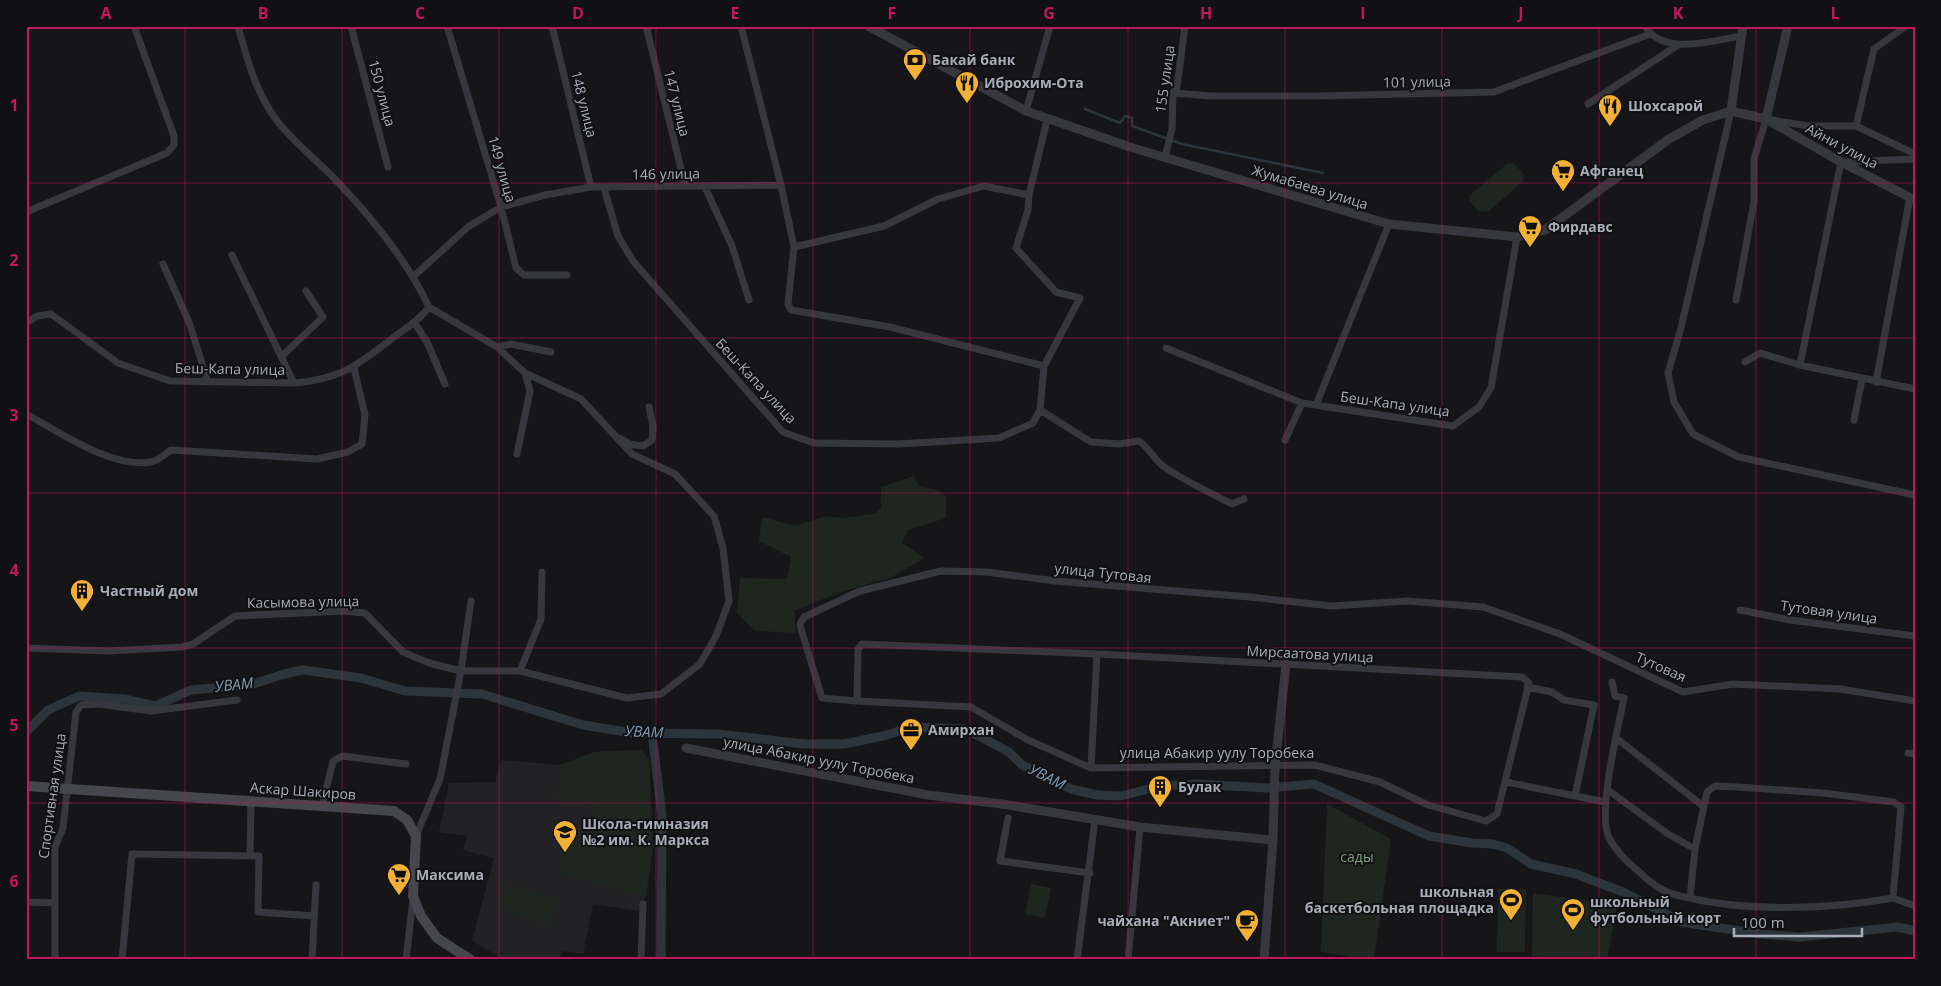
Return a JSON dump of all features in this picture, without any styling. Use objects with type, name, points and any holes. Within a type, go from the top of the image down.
[{"type":"main road","name":"Аскар Шакиров","points":[[26,786],[394,811],[407,820],[416,836]]},
{"type":"main road","points":[[416,836],[413,896],[421,916],[436,938],[471,960]]},
{"type":"street","points":[[26,212],[167,153],[174,145],[174,136],[134,26]]},
{"type":"street","points":[[238,26],[248,64],[260,92],[276,119],[335,179],[380,231],[414,276],[429,307]]},
{"type":"street","name":"150 улица","points":[[351,26],[388,167]]},
{"type":"street","name":"149 улица","points":[[447,26],[501,207],[516,268],[524,275],[567,275]]},
{"type":"street","name":"148 улица","points":[[552,26],[591,187]]},
{"type":"street","name":"147 улица","points":[[646,26],[685,185]]},
{"type":"street","points":[[740,26],[781,185],[794,248],[788,304],[791,310],[890,327],[1044,366]]},
{"type":"street","name":"Жумабаева улица","points":[[868,26],[1026,111],[1047,120],[1389,224],[1517,237],[1545,230],[1669,139],[1703,120],[1734,112]]},
{"type":"street","points":[[1026,111],[1050,26]]},
{"type":"street","name":"155 улица","points":[[1165,157],[1170,135],[1173,93],[1178,87],[1185,26]]},
{"type":"street","points":[[1646,26],[1650,34],[1666,42],[1678,45],[1742,36]]},
{"type":"street","points":[[1743,26],[1734,112],[1681,328],[1668,373],[1674,402],[1693,434],[1739,457],[1915,495]]},
{"type":"street","points":[[1736,300],[1754,202],[1754,159],[1762,118],[1788,26]]},
{"type":"street","points":[[1856,126],[1874,49],[1906,26]]},
{"type":"street","name":"101 улица","points":[[1173,93],[1210,96],[1318,96],[1494,92],[1650,34]]},
{"type":"street","points":[[1588,104],[1678,45]]},
{"type":"street","name":"Айни улица","points":[[1734,112],[1762,118],[1840,162],[1912,198]]},
{"type":"street","points":[[1762,118],[1808,126],[1856,126],[1915,154]]},
{"type":"street","points":[[1047,120],[1029,196],[1028,210],[1016,248],[1056,292],[1080,298],[1044,366],[1040,410],[1091,442],[1119,444],[1140,441],[1148,447],[1162,465],[1194,484],[1232,504],[1244,499]]},
{"type":"street","points":[[1800,365],[1840,162],[1915,159]]},
{"type":"street","name":"146 улица","points":[[414,276],[468,227],[501,207],[545,195],[591,187],[781,185]]},
{"type":"street","points":[[794,248],[884,226],[938,199],[984,186],[1029,196]]},
{"type":"street","points":[[705,187],[732,246],[749,300]]},
{"type":"street","name":"Беш-Капа улица","points":[[604,188],[618,236],[633,261],[783,432],[814,443],[898,444],[999,438],[1033,424],[1040,410]]},
{"type":"street","points":[[1876,382],[1912,198]]},
{"type":"street","points":[[1316,405],[1389,224]]},
{"type":"street","name":"Беш-Капа улица","points":[[1166,348],[1302,403],[1453,426],[1479,407],[1491,388],[1517,237]]},
{"type":"street","points":[[232,255],[294,383]]},
{"type":"street","points":[[163,264],[189,322],[208,382]]},
{"type":"street","points":[[282,356],[323,317],[306,291]]},
{"type":"street","name":"Беш-Капа улица","points":[[26,323],[37,316],[51,314],[118,363],[170,381],[294,383],[314,381],[354,368],[414,322],[429,307]]},
{"type":"street","name":"Касымова улица","points":[[26,648],[43,647],[109,651],[182,646],[193,644],[235,616],[344,612],[365,613],[403,652],[460,674],[520,672],[627,698],[661,694],[700,664],[716,636],[729,601],[723,548],[714,516],[675,474],[632,454],[581,399],[525,373],[497,347],[429,307]]},
{"type":"street","points":[[414,322],[427,342],[445,384]]},
{"type":"street","points":[[497,347],[511,344],[551,352]]},
{"type":"street","points":[[1745,362],[1760,353],[1800,365],[1915,389]]},
{"type":"street","points":[[26,414],[91,449],[132,463],[153,462],[171,450],[317,459],[348,452],[362,444],[365,415],[354,368]]},
{"type":"street","points":[[517,454],[530,390],[525,373]]},
{"type":"street","points":[[1854,420],[1862,379]]},
{"type":"street","points":[[1285,440],[1302,403]]},
{"type":"street","points":[[612,434],[630,444],[642,446],[652,440],[653,426],[649,407]]},
{"type":"street","name":"улица Тутовая","points":[[857,701],[822,698],[801,629],[800,624],[804,617],[860,591],[941,571],[987,572],[1065,582],[1250,597],[1332,606],[1407,601]]},
{"type":"street","points":[[520,672],[541,619],[542,572]]},
{"type":"street","points":[[416,836],[440,779],[460,674],[471,601]]},
{"type":"street","name":"Тутовая","points":[[1407,601],[1483,607],[1560,634],[1683,692],[1733,684],[1840,689],[1915,701]]},
{"type":"street","name":"Тутовая улица","points":[[1740,610],[1790,620],[1915,636]]},
{"type":"street","name":"Мирсаатова улица","points":[[857,701],[858,649],[862,644],[1098,654],[1280,666],[1286,664],[1522,677],[1528,683],[1527,687]]},
{"type":"street","points":[[1091,768],[1098,654]]},
{"type":"street","points":[[1264,960],[1276,769],[1286,664]]},
{"type":"street","points":[[1612,682],[1615,696],[1624,698],[1605,802],[1608,837],[1624,859],[1657,888],[1673,895],[1718,905],[1855,905],[1893,898],[1915,906]]},
{"type":"street","points":[[1527,687],[1552,692],[1564,700],[1594,705],[1575,796]]},
{"type":"street","name":"улица Абакир уулу Торобека","points":[[857,701],[971,707],[1028,740],[1091,768],[1276,769],[1314,765],[1380,782],[1428,805],[1486,821],[1496,814],[1506,782],[1527,687]]},
{"type":"street","name":"Спортивная улица","points":[[55,960],[55,847],[63,828],[76,712],[80,705],[99,704],[151,711],[237,700]]},
{"type":"street","points":[[1616,738],[1702,806]]},
{"type":"street","name":"улица Абакир уулу Торобека","points":[[686,748],[928,796],[1002,804],[1140,827],[1273,840]]},
{"type":"street","points":[[322,806],[332,761],[342,756],[406,764]]},
{"type":"street","points":[[1506,782],[1605,802]]},
{"type":"street","points":[[1690,898],[1702,806],[1707,792],[1715,786],[1807,791],[1894,802],[1901,807],[1893,898]]},
{"type":"street","points":[[1608,790],[1668,834],[1695,849]]},
{"type":"street","points":[[250,856],[251,802]]},
{"type":"street","points":[[1008,818],[1000,861],[1090,873]]},
{"type":"street","points":[[1077,960],[1090,873],[1095,820]]},
{"type":"street","points":[[1128,960],[1140,827]]},
{"type":"street","points":[[122,960],[132,854],[259,856],[258,912],[314,916]]},
{"type":"street","points":[[312,960],[316,885]]},
{"type":"street","points":[[406,960],[413,896]]},
{"type":"street","points":[[26,902],[55,903]]},
{"type":"street","points":[[642,960],[643,904]]},
{"type":"shaded area","name":"Школа-гимназия №2 им. К. Маркса","points":[[642,750],[649,759],[653,845],[646,897],[637,911],[593,904],[583,954],[562,951],[559,960],[505,960],[472,941],[494,858],[463,850],[467,836],[439,832],[449,783],[495,782],[501,760],[560,765],[594,752]]},
{"type":"green space","points":[[1513,163],[1524,174],[1523,181],[1488,212],[1478,211],[1469,200],[1470,195],[1507,164]]},
{"type":"green space","points":[[914,476],[920,487],[935,489],[946,496],[946,518],[908,530],[902,543],[925,558],[892,577],[838,593],[794,611],[796,633],[755,631],[737,613],[740,578],[787,579],[791,557],[759,541],[762,517],[795,526],[826,516],[842,518],[873,514],[881,509],[881,487]]},
{"type":"green space","points":[[642,750],[649,759],[653,845],[646,897],[560,873],[559,851],[594,828],[593,805],[557,801],[560,765],[594,752]]},
{"type":"green space","name":"сады","points":[[1327,804],[1391,839],[1374,960],[1321,952]]},
{"type":"green space","points":[[506,883],[558,901],[550,926],[498,908]]},
{"type":"green space","points":[[1031,884],[1051,888],[1045,918],[1025,914]]},
{"type":"green space","name":"школьная баскетбольная площадка","points":[[1498,889],[1526,889],[1525,952],[1497,952]]},
{"type":"green space","name":"школьный футбольный корт","points":[[1533,893],[1617,905],[1607,960],[1532,956]]},
{"type":"waterway","points":[[1085,109],[1120,123],[1125,116],[1132,118],[1132,126],[1182,144],[1323,173]]},
{"type":"waterway","name":"УВАМ","points":[[26,732],[48,710],[79,696],[124,699],[155,706],[191,690],[250,685],[303,670],[361,678],[405,691],[482,694],[583,725],[632,733],[718,734],[804,744],[844,744],[883,736],[912,727],[966,729],[1009,752],[1022,765],[1071,789],[1097,795],[1121,796],[1160,786],[1196,784],[1267,788],[1314,784],[1429,836],[1472,843],[1493,844],[1507,848],[1531,864],[1576,874],[1623,892],[1682,922],[1760,934],[1800,937],[1898,927],[1915,931]]},
{"type":"waterway","points":[[652,733],[662,816],[661,960]]},
{"type":"place","name":"Бакай банк","points":[[915,81]]},
{"type":"place","name":"Иброхим-Ота","points":[[967,104]]},
{"type":"place","name":"Шохсарой","points":[[1610,127]]},
{"type":"place","name":"Афганец","points":[[1563,192]]},
{"type":"place","name":"Фирдавс","points":[[1530,248]]},
{"type":"place","name":"Частный дом","points":[[82,612]]},
{"type":"place","name":"Амирхан","points":[[911,751]]},
{"type":"place","name":"Булак","points":[[1160,808]]},
{"type":"place","name":"Школа-гимназия №2 им. К. Маркса","points":[[565,853]]},
{"type":"place","name":"Максима","points":[[399,896]]},
{"type":"place","name":"школьная баскетбольная площадка","points":[[1511,921]]},
{"type":"place","name":"школьный футбольный корт","points":[[1573,931]]},
{"type":"place","name":"чайхана \"Акниет\"","points":[[1247,942]]}]
